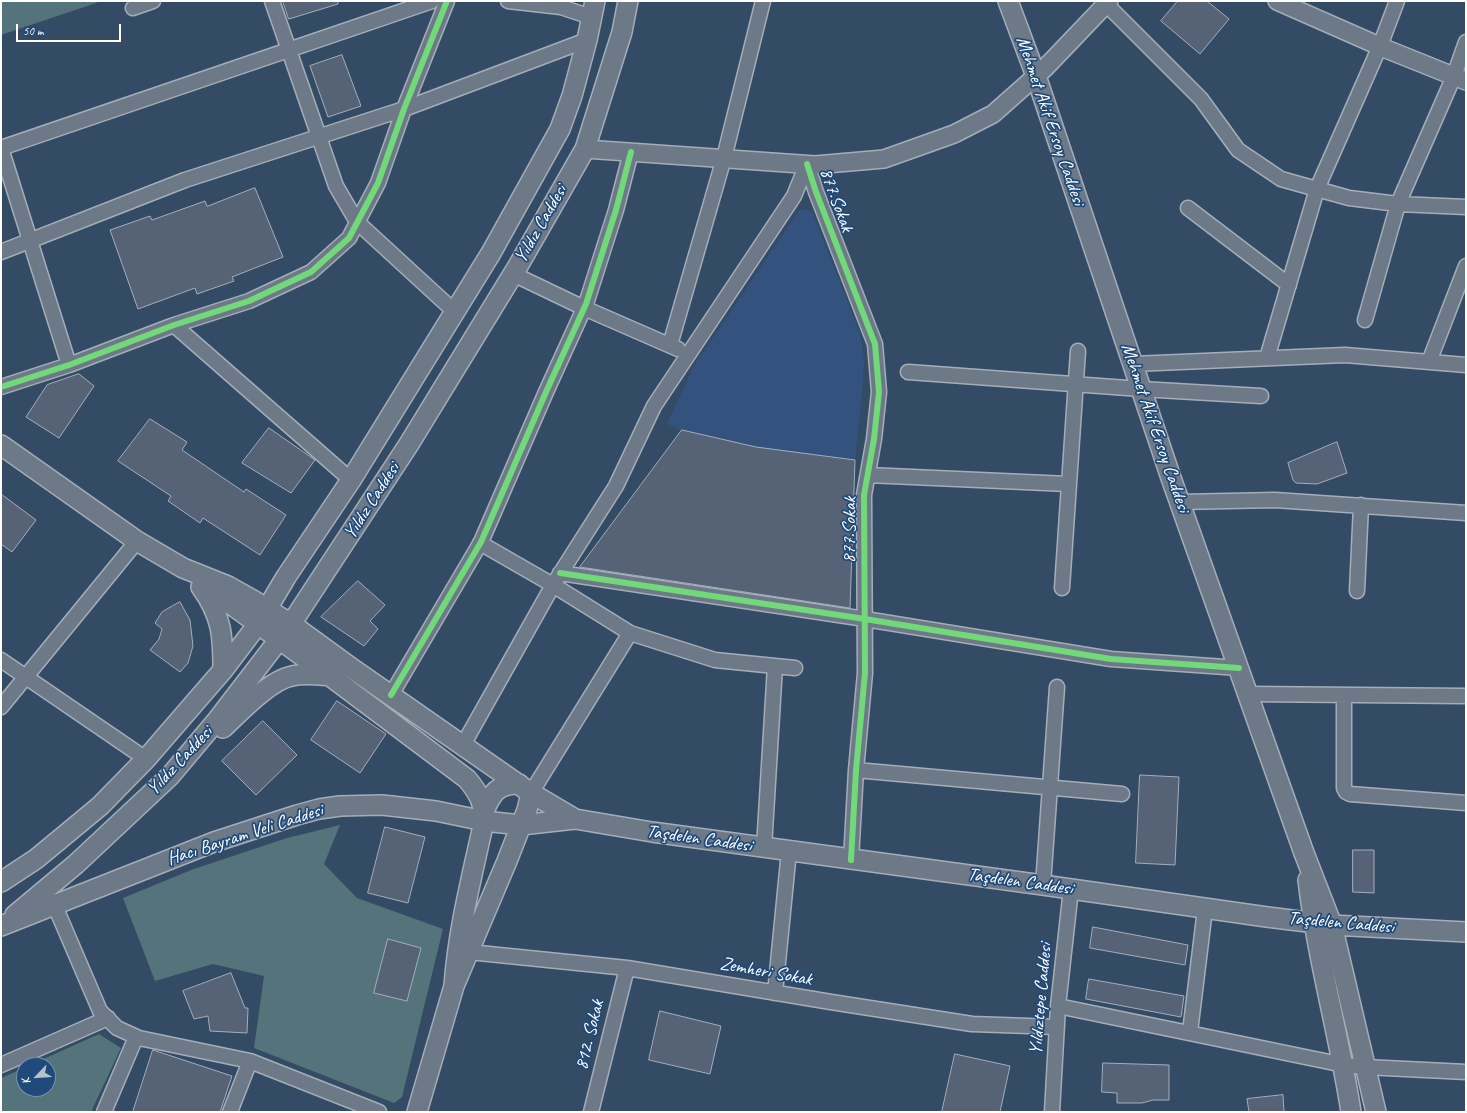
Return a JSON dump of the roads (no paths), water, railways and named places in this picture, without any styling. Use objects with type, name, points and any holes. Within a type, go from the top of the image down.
[{"type":"main road","name":"Yıldız Caddesi","points":[[2,926],[76,864],[170,776],[218,719],[291,624],[410,444],[513,274],[585,149],[622,32],[628,1]]},
{"type":"main road","name":"Mehmet Akif Ersoy Caddesi","points":[[1008,1],[1036,76],[1180,502],[1304,853],[1332,925],[1376,1112]]},
{"type":"main road","name":"Yıldız Caddesi","points":[[1,882],[36,859],[100,806],[146,759],[223,670],[262,617],[286,577],[352,480],[454,310],[491,253],[560,129],[572,96],[587,40],[593,9]]},
{"type":"main road","points":[[1,445],[137,542],[189,573],[228,586],[262,617],[278,639],[330,676],[467,779],[476,790],[481,800],[484,816]]},
{"type":"main road","points":[[189,573],[212,601],[219,620],[223,638],[223,670]]},
{"type":"main road","points":[[262,617],[291,624],[391,696],[525,788],[575,819]]},
{"type":"main road","points":[[170,776],[247,706],[279,680],[304,674],[330,676]]},
{"type":"main road","points":[[454,986],[460,934],[484,816],[490,796],[500,787],[509,784],[525,788]]},
{"type":"main road","points":[[417,1112],[454,986],[521,825],[525,788]]},
{"type":"main road","name":"Hacı Bayram Veli Caddesi","points":[[2,926],[214,842],[318,809],[340,806],[382,805],[484,816],[521,825],[575,819]]},
{"type":"main road","name":"Taşdelen Caddesi","points":[[575,819],[764,848],[1043,885],[1267,917],[1313,921],[1332,925],[1466,932]]},
{"type":"main road","name":"Mehmet Akif Ersoy Caddesi","points":[[1304,853],[1313,921],[1344,1065],[1351,1112]]},
{"type":"street","points":[[133,8],[153,1]]},
{"type":"street","points":[[272,1],[336,186],[357,222],[454,310]]},
{"type":"street","points":[[69,365],[1,148],[432,1]]},
{"type":"street","points":[[1,387],[69,365],[174,325],[249,301],[311,272],[349,238],[378,183],[404,109],[447,1]]},
{"type":"street","points":[[508,1],[593,9]]},
{"type":"street","points":[[670,345],[724,158],[764,1]]},
{"type":"street","points":[[1277,1],[1460,79]]},
{"type":"street","points":[[1267,358],[1318,190],[1380,46],[1397,1]]},
{"type":"street","points":[[585,149],[815,165],[884,159],[954,134],[993,114],[1036,76],[1107,2],[1201,99],[1238,150],[1281,179],[1349,198],[1398,204],[1466,207]]},
{"type":"street","points":[[1,252],[185,180],[404,109],[587,40]]},
{"type":"street","points":[[1365,320],[1398,204],[1460,79],[1466,42]]},
{"type":"street","points":[[391,696],[480,543],[584,308],[616,210],[631,152]]},
{"type":"street","points":[[463,745],[557,579],[616,486],[654,406],[794,196],[807,164]]},
{"type":"street","name":"877.Sokak","points":[[807,164],[816,192],[875,344],[879,392],[874,439],[864,495],[865,673],[856,770],[851,860]]},
{"type":"street","points":[[1188,208],[1289,285]]},
{"type":"street","points":[[1428,362],[1466,266]]},
{"type":"street","points":[[513,274],[584,308],[689,353]]},
{"type":"street","points":[[174,325],[352,480]]},
{"type":"street","points":[[1062,588],[1078,351]]},
{"type":"street","points":[[1133,364],[1345,355],[1466,365]]},
{"type":"street","points":[[908,372],[1141,389],[1262,396]]},
{"type":"street","points":[[868,475],[1068,484]]},
{"type":"street","points":[[1180,502],[1275,500],[1466,513]]},
{"type":"street","points":[[1357,591],[1361,505]]},
{"type":"street","points":[[1,707],[137,542]]},
{"type":"street","points":[[480,543],[557,579],[630,633],[715,660],[795,668]]},
{"type":"street","points":[[557,579],[865,619],[1111,659],[1239,668]]},
{"type":"street","points":[[525,788],[630,633]]},
{"type":"street","points":[[1,660],[146,759]]},
{"type":"street","points":[[764,848],[774,666]]},
{"type":"street","points":[[1043,885],[1057,687]]},
{"type":"street","points":[[1248,694],[1466,696]]},
{"type":"street","points":[[1344,695],[1344,788],[1346,792],[1350,794],[1466,804]]},
{"type":"street","points":[[856,770],[1122,794]]},
{"type":"street","points":[[775,993],[789,851]]},
{"type":"street","name":"Yıldıztepe Caddesi","points":[[1052,1112],[1058,1006],[1071,889]]},
{"type":"street","points":[[55,906],[100,1011],[117,1028],[136,1037],[250,1062],[379,1112]]},
{"type":"street","points":[[1190,1032],[1205,909]]},
{"type":"street","name":"Zemheri Sokak","points":[[469,952],[627,968],[972,1024],[1057,1027]]},
{"type":"street","name":"812. Sokak","points":[[590,1112],[627,968]]},
{"type":"street","points":[[1058,1006],[1190,1032],[1344,1065],[1366,1068],[1466,1072]]},
{"type":"street","points":[[1,1065],[108,1018]]},
{"type":"street","points":[[104,1112],[136,1037]]},
{"type":"street","points":[[230,1112],[250,1062]]}]
